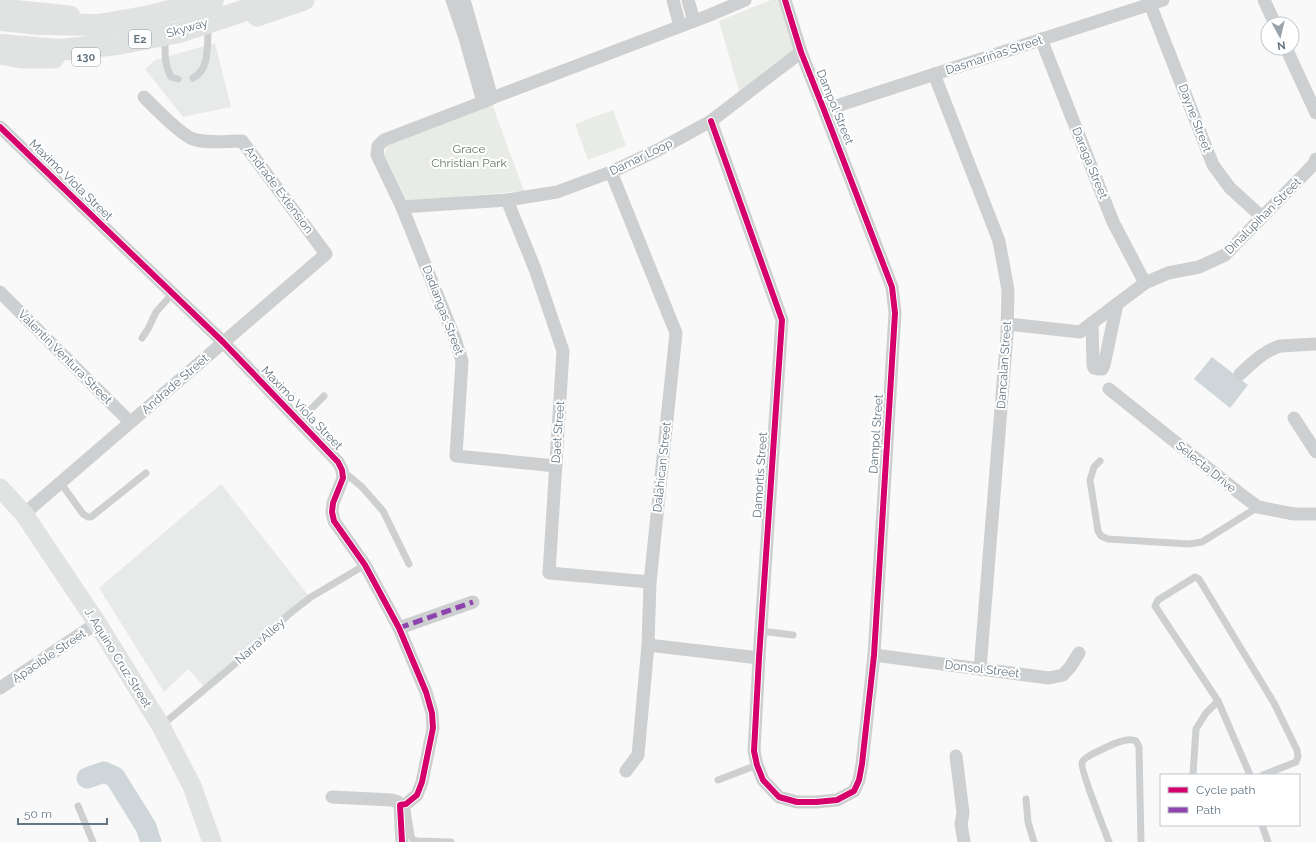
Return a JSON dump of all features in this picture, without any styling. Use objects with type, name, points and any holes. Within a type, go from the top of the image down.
[{"type":"highway","name":"Skyway","points":[[0,20],[39,24],[99,25],[150,16],[213,0]]},
{"type":"highway","name":"Skyway","points":[[0,45],[60,50],[118,44],[179,32],[276,0]]},
{"type":"main road","points":[[0,9],[70,16],[112,14],[127,13],[185,0]]},
{"type":"main road","name":"130","points":[[0,54],[21,58],[88,57],[139,50],[208,33],[304,0]]},
{"type":"street","points":[[452,0],[487,100]]},
{"type":"street","points":[[464,0],[487,100]]},
{"type":"street","points":[[673,0],[680,26]]},
{"type":"street","points":[[688,0],[694,21]]},
{"type":"street","points":[[487,100],[745,0]]},
{"type":"street","points":[[785,0],[801,52]]},
{"type":"street","name":"Dasmariñas Street","points":[[824,110],[1163,0]]},
{"type":"street","points":[[1264,0],[1271,16]]},
{"type":"street","name":"Dayne Street","points":[[1150,4],[1213,166],[1230,188],[1262,217]]},
{"type":"street","name":"Daraga Street","points":[[1041,39],[1113,222],[1146,283]]},
{"type":"street","name":"Dampol Street","points":[[801,52],[892,287],[895,313],[874,655],[862,764],[859,780],[854,791],[838,800],[816,802]]},
{"type":"street","name":"Damar Loop","points":[[402,207],[507,200],[557,192],[611,172],[656,151],[711,121],[801,52]]},
{"type":"street","points":[[1290,56],[1316,113]]},
{"type":"street","name":"Dancalan Street","points":[[934,74],[998,241],[1008,290],[1008,324],[980,669]]},
{"type":"street","name":"Andrade Extension","points":[[144,97],[192,139],[210,142],[242,141],[326,254]]},
{"type":"street","name":"Dadiangas Street","points":[[487,100],[384,140],[378,146],[377,154],[402,207],[455,338],[462,361],[456,456],[556,466]]},
{"type":"street","name":"Damortis Street","points":[[711,121],[782,320],[754,751],[757,765],[763,780],[779,797],[797,802],[816,802]]},
{"type":"street","name":"Maximo Viola Street","points":[[0,127],[223,342],[338,462],[342,470]]},
{"type":"street","name":"Dinalupihan Street","points":[[1008,324],[1080,332],[1146,283],[1168,273],[1199,267],[1225,255],[1314,164],[1316,160]]},
{"type":"street","name":"Dalahican Street","points":[[611,172],[676,333],[650,582],[648,645],[638,754],[626,771]]},
{"type":"street","name":"Daet Street","points":[[507,200],[535,269],[563,351],[549,573],[650,582]]},
{"type":"street","name":"Andrade Street","points":[[24,514],[326,254]]},
{"type":"street","name":"Valentin Ventura Street","points":[[0,292],[130,422]]},
{"type":"street","points":[[1092,323],[1093,365],[1094,368],[1098,370],[1102,369],[1104,366],[1117,304]]},
{"type":"street","points":[[1240,374],[1258,358],[1275,347],[1316,344]]},
{"type":"street","name":"Selecta Drive","points":[[1109,389],[1237,492],[1258,507],[1294,514],[1316,514]]},
{"type":"street","points":[[1294,418],[1316,452]]},
{"type":"street","points":[[342,470],[342,478],[333,503],[332,512],[334,521],[365,565],[399,628],[426,692],[432,713],[433,728],[422,782],[417,795],[403,804]]},
{"type":"street","name":"J. Aquino Cruz Street","points":[[0,488],[24,514],[97,623],[161,726],[192,786],[212,842]]},
{"type":"street","points":[[399,628],[473,602]]},
{"type":"street","name":"Apacible Street","points":[[0,688],[97,623]]},
{"type":"street","points":[[648,645],[759,658]]},
{"type":"street","name":"Donsol Street","points":[[874,655],[1050,678],[1064,675],[1072,666],[1079,653]]},
{"type":"street","points":[[956,756],[963,813],[961,824],[964,842]]},
{"type":"street","points":[[332,797],[392,800],[403,804]]},
{"type":"street","points":[[402,842],[403,804]]},
{"type":"lane","points":[[193,78],[200,74],[203,67],[208,33]]},
{"type":"lane","points":[[165,44],[165,62],[167,70],[171,77],[178,79]]},
{"type":"lane","points":[[142,338],[156,312],[173,293]]},
{"type":"lane","points":[[299,421],[324,396]]},
{"type":"lane","points":[[1100,461],[1094,467],[1090,480],[1098,531],[1101,536],[1108,539],[1189,544],[1202,542],[1258,507]]},
{"type":"lane","points":[[342,470],[362,487],[383,511],[409,564]]},
{"type":"lane","points":[[60,482],[83,514],[91,517],[146,473]]},
{"type":"lane","name":"Narra Alley","points":[[161,726],[248,653],[310,597],[365,565]]},
{"type":"lane","points":[[1250,774],[1218,701],[1155,606],[1158,600],[1195,577],[1199,579],[1274,703],[1297,750],[1298,757],[1296,762],[1266,774]]},
{"type":"lane","points":[[761,632],[793,635]]},
{"type":"lane","points":[[1193,774],[1196,729],[1206,713],[1218,701]]},
{"type":"lane","points":[[1109,842],[1086,780],[1082,762],[1085,758],[1109,746],[1131,739],[1136,741],[1139,747],[1141,842]]},
{"type":"lane","points":[[718,780],[757,765]]},
{"type":"lane","points":[[1026,799],[1028,822],[1034,842]]},
{"type":"lane","points":[[403,804],[413,840],[451,842]]},
{"type":"lane","points":[[78,806],[94,842]]},
{"type":"lane","points":[[1262,826],[1268,842]]},
{"type":"shaded area","points":[[215,43],[231,107],[183,117],[145,69],[155,60]]},
{"type":"shaded area","points":[[1212,357],[1248,385],[1230,408],[1194,379]]},
{"type":"shaded area","points":[[221,484],[308,595],[205,688],[188,669],[164,692],[99,588]]},
{"type":"green space","points":[[771,0],[785,0],[800,45],[740,94],[719,21]]},
{"type":"green space","name":"Grace Christian Park","points":[[492,104],[524,191],[407,201],[384,154],[388,145]]},
{"type":"green space","points":[[613,110],[626,146],[588,160],[575,124]]},
{"type":"waterway","points":[[87,778],[104,772],[115,777],[146,827],[151,842]]},
{"type":"marked path","points":[[399,628],[473,602]]},
{"type":"cycle path","points":[[711,121],[782,320],[754,751],[757,765],[763,780],[779,797],[797,802],[837,800],[854,791],[859,780],[862,764],[874,655],[895,313],[892,287],[801,52],[785,0]]},
{"type":"cycle path","points":[[0,127],[223,342],[338,462],[342,470],[343,478],[333,503],[332,512],[334,521],[365,565],[399,628],[426,692],[432,713],[433,728],[422,782],[417,795],[406,804],[400,805],[402,842]]}]
